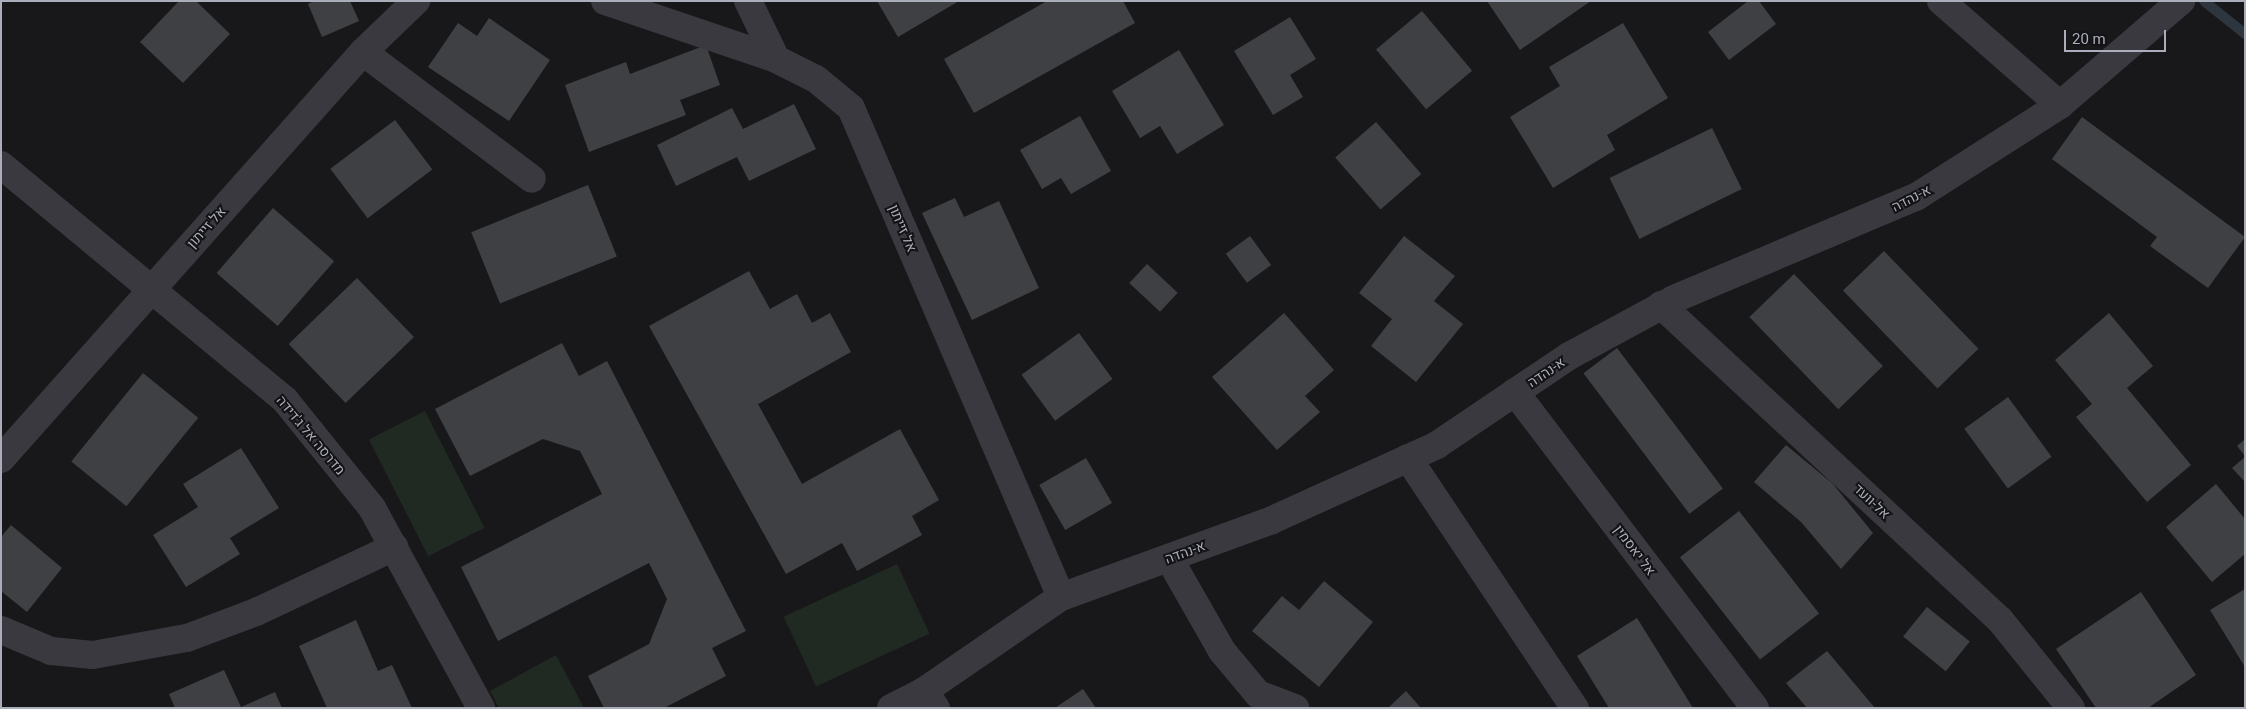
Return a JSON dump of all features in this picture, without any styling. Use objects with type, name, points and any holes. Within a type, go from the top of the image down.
[{"type":"street","name":"אל זייתון","points":[[1,459],[150,289],[363,52],[416,1]]},
{"type":"street","name":"אל זייתון","points":[[605,1],[776,59],[816,79],[851,108],[1061,597]]},
{"type":"street","points":[[748,1],[776,59]]},
{"type":"street","points":[[1941,1],[2060,105]]},
{"type":"street","name":"א-נהדה","points":[[891,708],[930,699],[1061,597],[1272,520],[1437,445],[1569,356],[1661,305],[1916,197],[2060,105],[2181,1]]},
{"type":"street","points":[[363,52],[532,179]]},
{"type":"street","name":"מדרסה אל ג'דידה","points":[[1,165],[285,400],[372,508],[480,708]]},
{"type":"street","name":"אל-וועד","points":[[1661,305],[2000,620],[2071,708]]},
{"type":"street","name":"אל יאסמין","points":[[1515,392],[1755,708]]},
{"type":"street","points":[[1408,458],[1575,708]]},
{"type":"street","points":[[1,630],[51,651],[93,655],[187,638],[256,612],[394,547]]},
{"type":"street","points":[[1170,558],[1222,651],[1258,694],[1295,708]]},
{"type":"shaded area","points":[[425,411],[484,528],[428,556],[369,440]]},
{"type":"shaded area","points":[[897,564],[930,634],[816,687],[784,617]]},
{"type":"shaded area","points":[[556,655],[584,708],[499,708],[490,691]]},
{"type":"building","points":[[179,1],[196,1],[230,34],[183,83],[140,42]]},
{"type":"building","points":[[314,1],[350,1],[359,21],[322,37],[308,4]]},
{"type":"building","points":[[877,1],[959,1],[898,37]]},
{"type":"building","points":[[1047,1],[1123,1],[1135,23],[974,113],[944,59]]},
{"type":"building","points":[[1487,1],[1591,1],[1520,50]]},
{"type":"building","points":[[1748,1],[1759,1],[1776,24],[1729,60],[1708,32]]},
{"type":"building","points":[[1422,11],[1472,71],[1426,109],[1376,50]]},
{"type":"building","points":[[1290,17],[1316,59],[1290,75],[1303,97],[1273,115],[1234,51]]},
{"type":"building","points":[[489,18],[550,60],[509,121],[428,67],[458,23],[477,36]]},
{"type":"building","points":[[1623,23],[1668,98],[1607,135],[1615,150],[1553,188],[1510,117],[1560,86],[1549,67]]},
{"type":"building","points":[[706,45],[720,85],[680,100],[686,115],[589,152],[565,85],[626,62],[630,74]]},
{"type":"building","points":[[1179,50],[1224,125],[1177,154],[1160,126],[1140,138],[1112,91]]},
{"type":"building","points":[[794,104],[816,149],[749,181],[737,157],[676,186],[657,145],[732,108],[743,129]]},
{"type":"building","points":[[1080,116],[1111,171],[1071,194],[1061,178],[1042,189],[1020,150]]},
{"type":"building","points":[[2082,117],[2245,237],[2208,288],[2150,246],[2157,237],[2052,159]]},
{"type":"building","points":[[395,120],[432,170],[368,218],[330,169]]},
{"type":"building","points":[[1376,122],[1421,174],[1381,210],[1335,157]]},
{"type":"building","points":[[1712,128],[1742,189],[1639,239],[1610,178]]},
{"type":"building","points":[[588,185],[617,256],[500,304],[471,232]]},
{"type":"building","points":[[955,198],[964,217],[999,201],[1039,288],[972,320],[922,213]]},
{"type":"building","points":[[273,208],[334,261],[278,326],[217,273]]},
{"type":"building","points":[[1250,236],[1271,265],[1247,283],[1226,254]]},
{"type":"building","points":[[1404,236],[1455,276],[1434,301],[1463,324],[1416,382],[1371,346],[1392,319],[1359,293]]},
{"type":"building","points":[[1884,251],[1978,349],[1937,388],[1843,291]]},
{"type":"building","points":[[1147,264],[1178,293],[1160,312],[1129,283]]},
{"type":"building","points":[[749,271],[770,309],[797,294],[812,323],[830,313],[851,352],[758,404],[802,484],[900,429],[939,500],[912,516],[922,535],[857,571],[842,543],[786,574],[649,326]]},
{"type":"building","points":[[1794,274],[1883,366],[1838,409],[1749,317]]},
{"type":"building","points":[[357,278],[414,337],[346,403],[289,344]]},
{"type":"building","points":[[1284,313],[1334,370],[1305,396],[1320,412],[1277,450],[1212,377]]},
{"type":"building","points":[[2109,313],[2153,366],[2127,388],[2191,465],[2147,502],[2076,417],[2092,404],[2055,360]]},
{"type":"building","points":[[1079,333],[1113,379],[1055,421],[1022,375]]},
{"type":"building","points":[[562,343],[579,376],[607,361],[746,631],[712,648],[726,676],[664,708],[604,708],[588,676],[649,644],[667,599],[649,563],[498,641],[461,567],[602,494],[580,451],[543,439],[470,476],[435,409]]},
{"type":"building","points":[[1617,348],[1723,489],[1689,514],[1583,373]]},
{"type":"building","points":[[143,373],[198,418],[126,506],[71,462]]},
{"type":"building","points":[[2008,397],[2051,457],[2008,489],[1964,429]]},
{"type":"building","points":[[2245,439],[2245,456],[2237,446]]},
{"type":"building","points":[[1786,445],[1833,484],[1873,533],[1841,569],[1801,522],[1754,482]]},
{"type":"building","points":[[241,448],[279,508],[230,538],[240,554],[186,587],[153,535],[198,507],[183,484]]},
{"type":"building","points":[[2245,457],[2245,482],[2232,468]]},
{"type":"building","points":[[1086,458],[1112,503],[1065,530],[1039,485]]},
{"type":"building","points":[[2216,484],[2245,519],[2245,554],[2212,582],[2166,527]]},
{"type":"building","points":[[1739,511],[1819,613],[1760,660],[1680,557]]},
{"type":"building","points":[[11,525],[62,568],[27,612],[1,591],[1,537]]},
{"type":"building","points":[[1324,581],[1373,622],[1319,687],[1252,631],[1282,596],[1299,610]]},
{"type":"building","points":[[2245,589],[2245,667],[2210,610]]},
{"type":"building","points":[[2141,592],[2196,675],[2148,708],[2096,708],[2056,649]]},
{"type":"building","points":[[1927,607],[1970,642],[1946,671],[1903,637]]},
{"type":"building","points":[[1637,618],[1693,708],[1609,708],[1577,656]]},
{"type":"building","points":[[356,620],[378,671],[392,665],[412,708],[327,708],[299,646]]},
{"type":"building","points":[[1827,651],[1875,708],[1807,708],[1786,683]]},
{"type":"building","points":[[224,670],[241,707],[275,692],[282,708],[175,708],[169,694]]},
{"type":"building","points":[[1083,689],[1096,708],[1055,708]]},
{"type":"building","points":[[1406,691],[1421,708],[1388,708]]},
{"type":"waterway","points":[[2204,1],[2245,34]]}]
